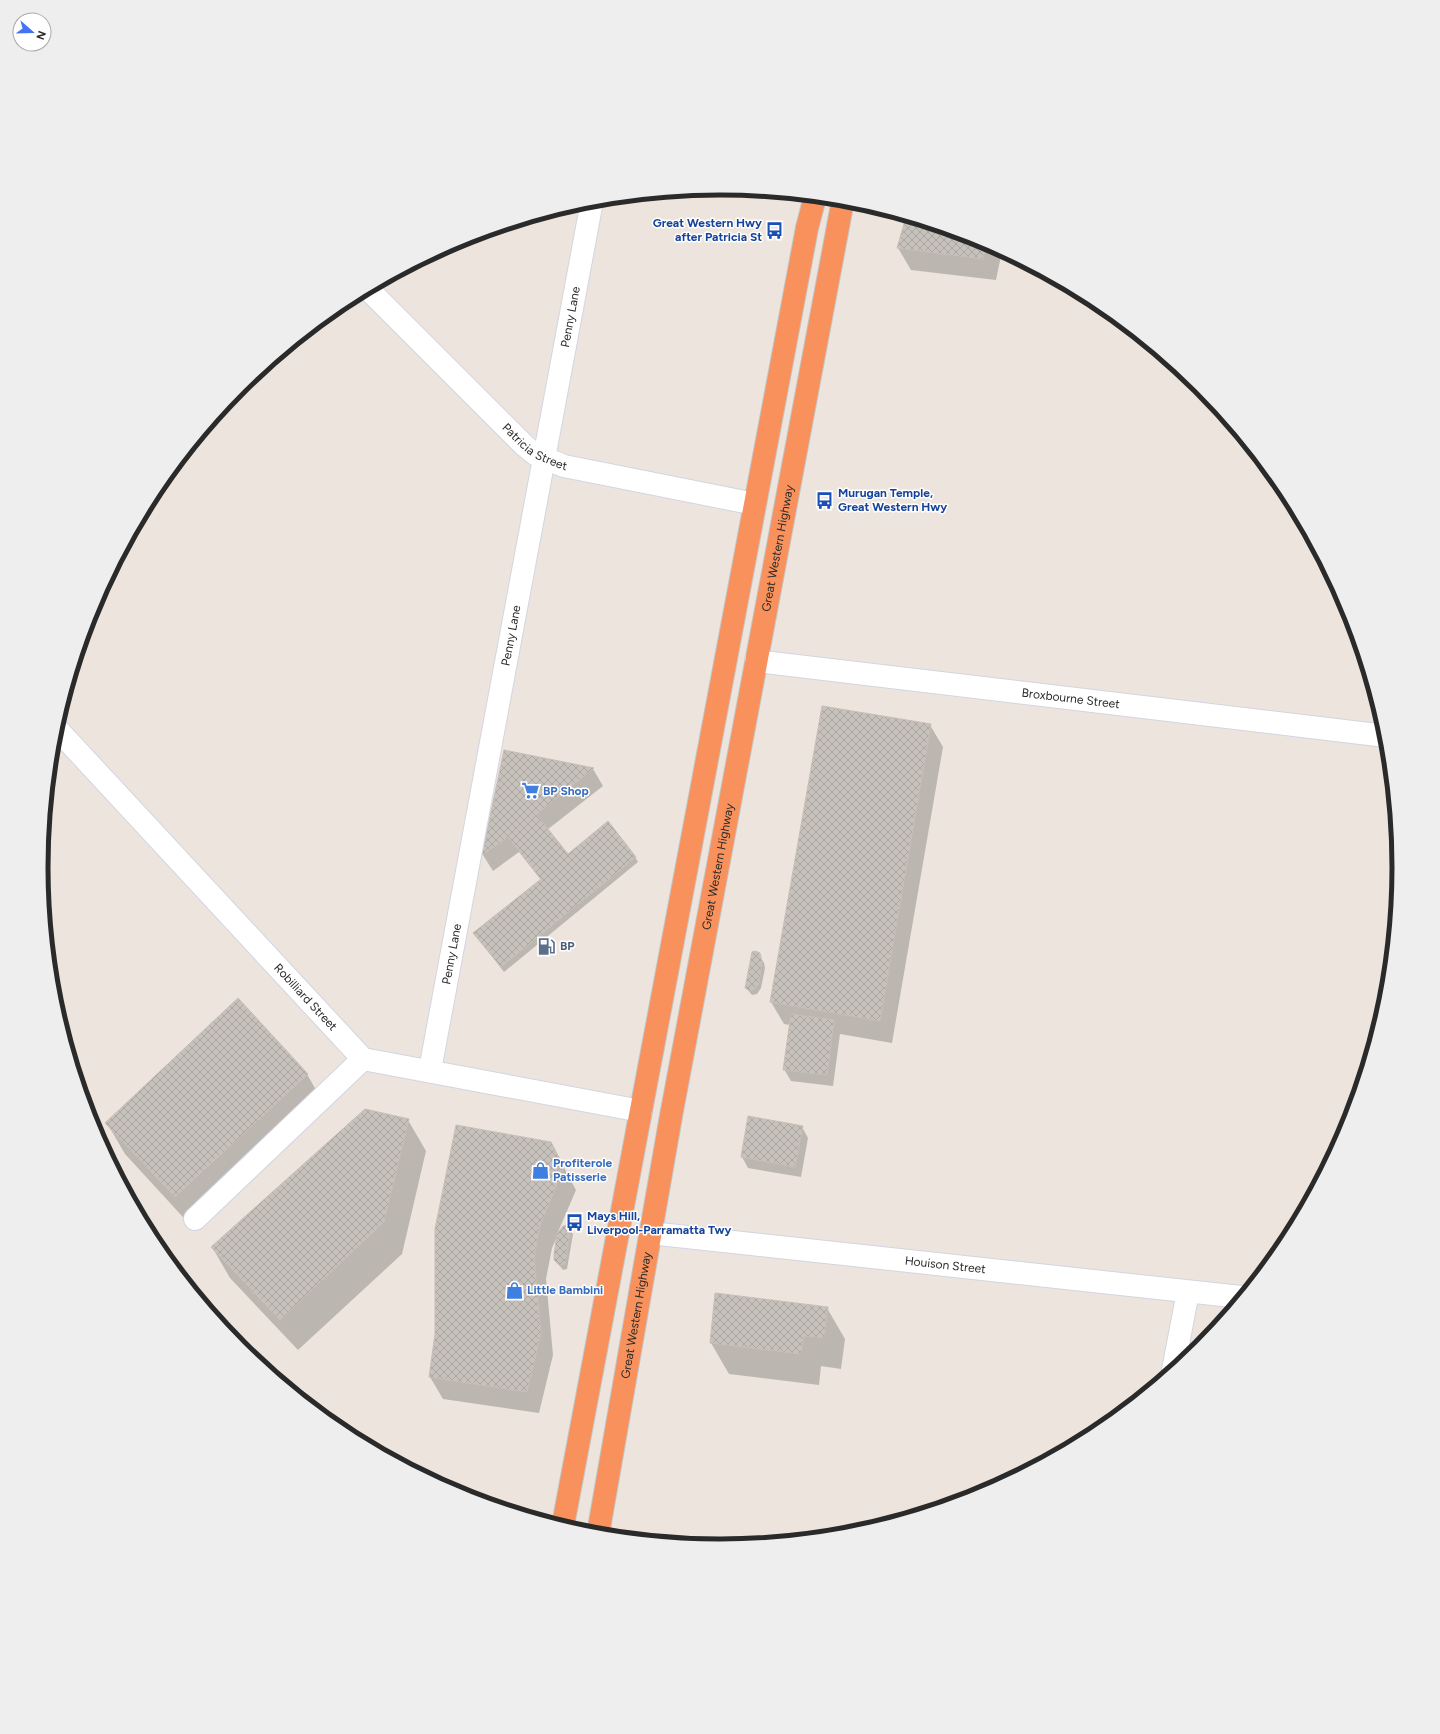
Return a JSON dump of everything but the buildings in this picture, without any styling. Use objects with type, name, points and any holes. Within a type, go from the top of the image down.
[{"type":"highway","points":[[564,1520],[807,228],[814,202]]},
{"type":"highway","name":"Great Western Highway","points":[[599,1528],[650,1233],[842,206]]},
{"type":"street","name":"Penny Lane","points":[[430,1070],[591,208]]},
{"type":"street","name":"Patricia Street","points":[[372,293],[525,446],[535,454],[564,466],[755,504]]},
{"type":"street","name":"Broxbourne Street","points":[[756,661],[1379,735]]},
{"type":"street","name":"Robilliard Street","points":[[61,734],[363,1059]]},
{"type":"street","points":[[195,1219],[363,1059],[430,1070],[641,1111]]},
{"type":"street","name":"Houison Street","points":[[650,1233],[1235,1297]]},
{"type":"street","points":[[1175,1361],[1188,1292]]},
{"type":"place","name":"Great Western Hwy after Patricia St","points":[[775,230]]},
{"type":"place","name":"Murugan Temple, Great Western Hwy","points":[[825,500]]},
{"type":"place","name":"BP Shop","points":[[530,791]]},
{"type":"place","name":"BP","points":[[547,946]]},
{"type":"place","name":"Profiterole Patisserie","points":[[540,1170]]},
{"type":"place","name":"Mays Hill, Liverpool-Parramatta Twy","points":[[574,1223]]},
{"type":"place","name":"Little Bambini","points":[[514,1290]]}]
